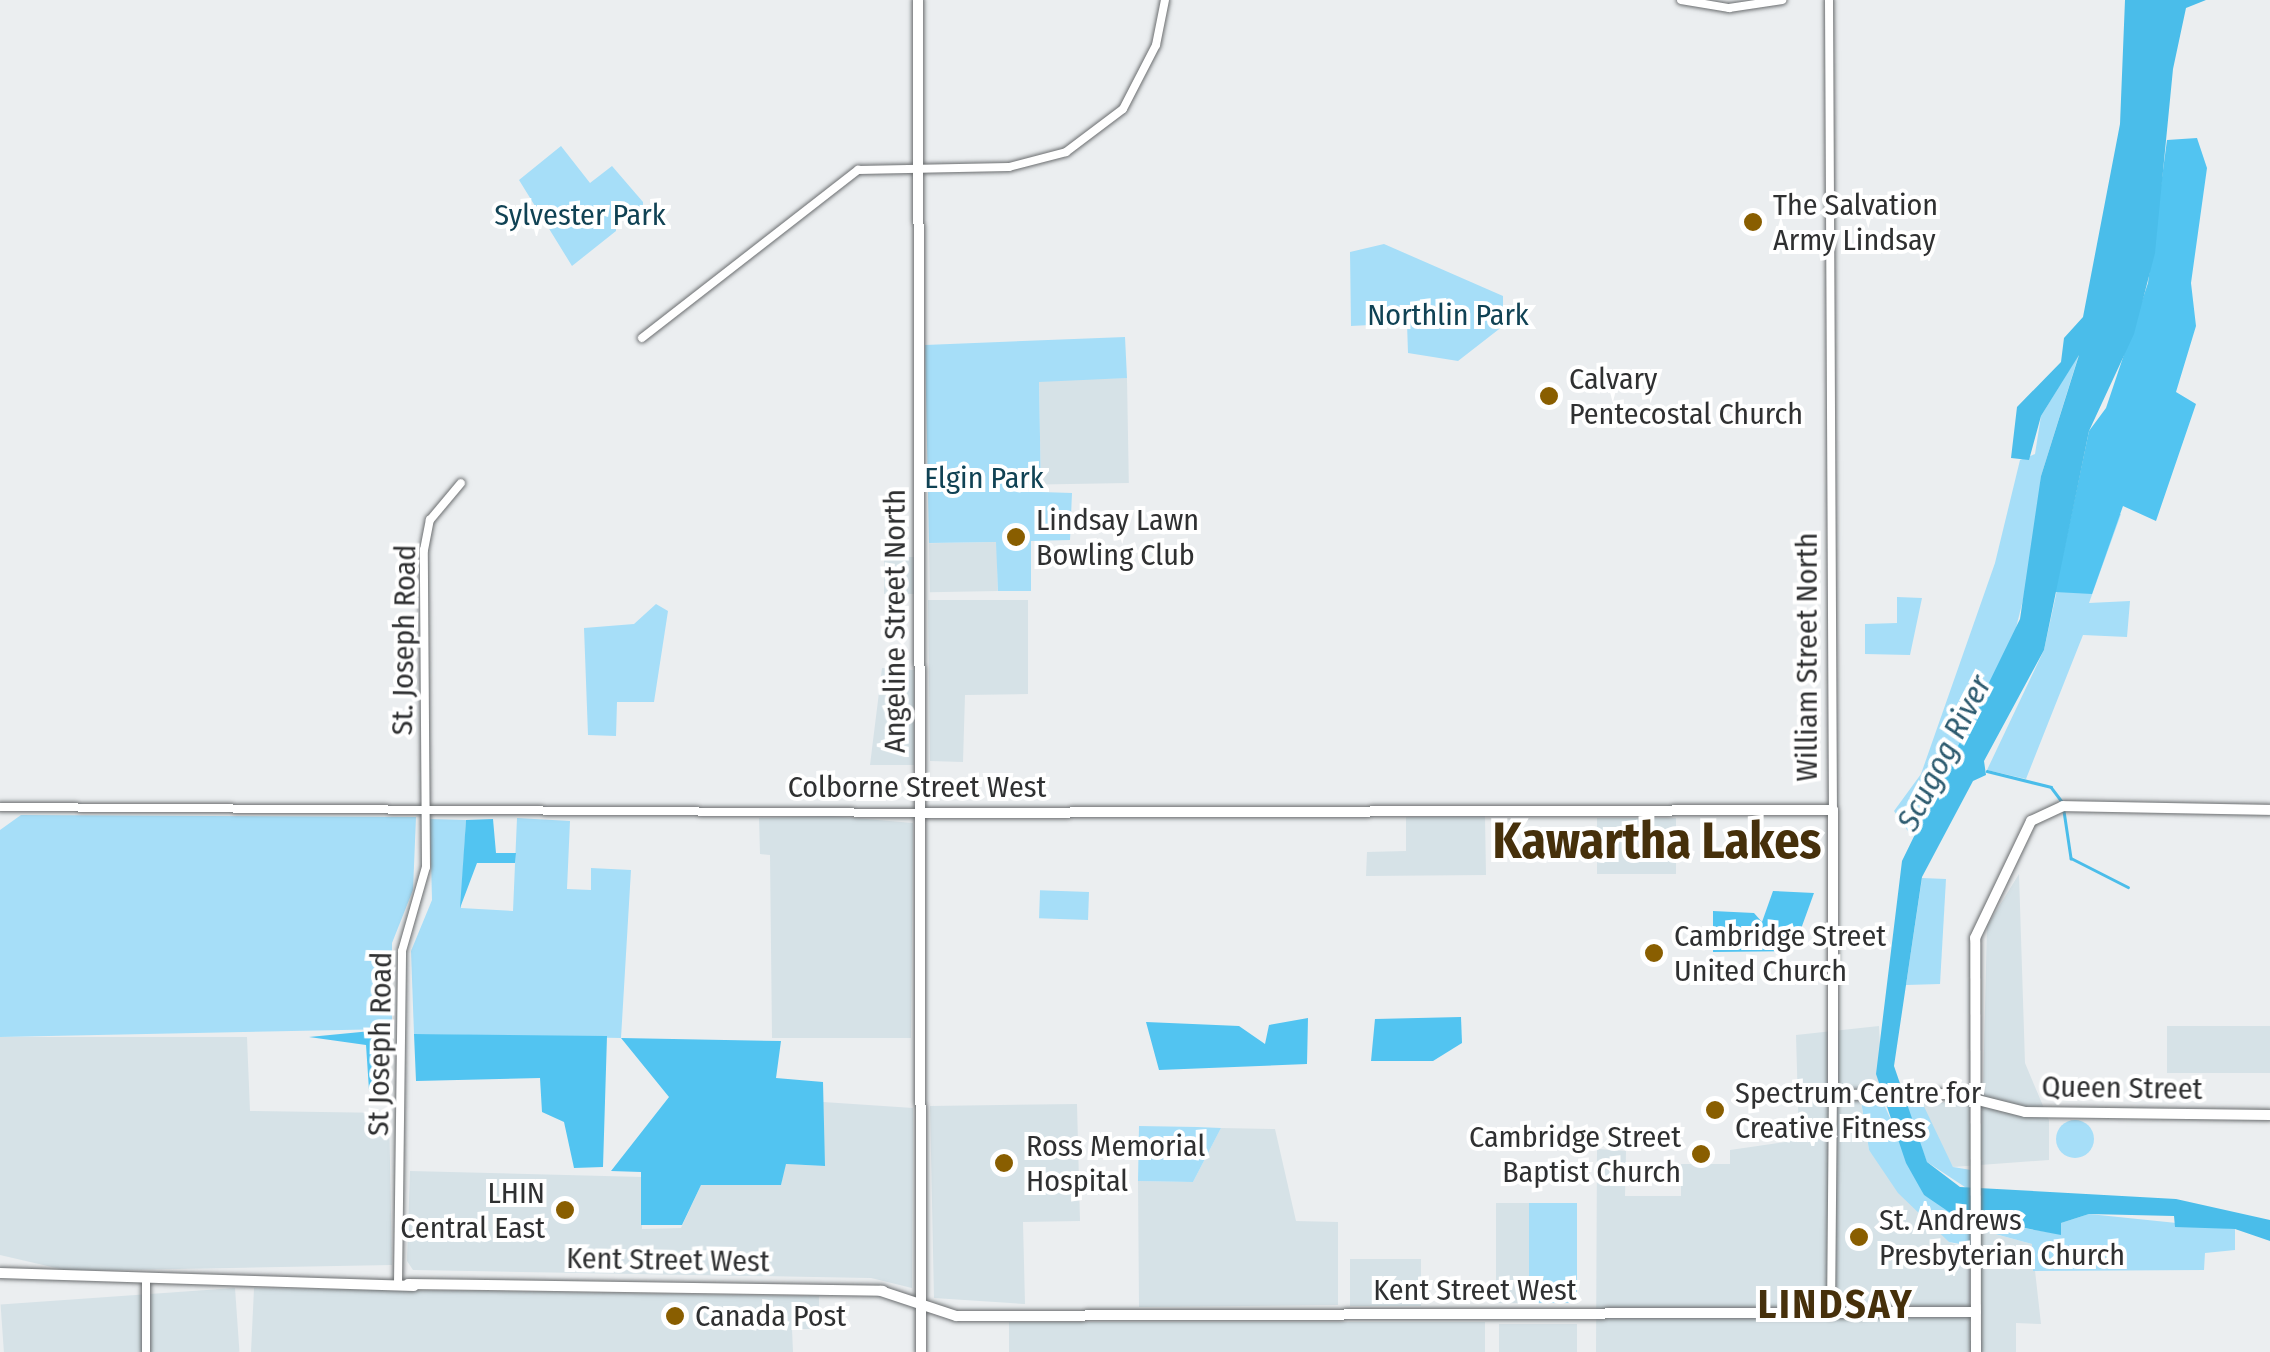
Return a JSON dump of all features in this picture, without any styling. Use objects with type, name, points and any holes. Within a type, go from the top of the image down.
[{"type":"main road","name":"Angeline Street North","points":[[918,0],[922,1352]]},
{"type":"main road","points":[[1976,1352],[1978,1184],[1973,954],[1994,894],[2034,818],[2063,806],[2270,810]]},
{"type":"main road","name":"Colborne Street West","points":[[920,812],[1833,810]]},
{"type":"main road","name":"William Street North","points":[[1833,810],[1833,1095]]},
{"type":"main road","points":[[1833,1095],[1976,1097]]},
{"type":"main road","name":"Queen Street","points":[[1976,1097],[2005,1109],[2270,1115]]},
{"type":"main road","points":[[1976,1133],[1985,1112],[2005,1109]]},
{"type":"main road","name":"Kent Street West","points":[[0,1273],[146,1282],[881,1291],[922,1305],[975,1314],[1976,1312]]},
{"type":"street","points":[[642,338],[858,170],[1008,166],[1066,152],[1123,109],[1156,46],[1165,0]]},
{"type":"street","points":[[1681,0],[1729,8],[1782,0]]},
{"type":"street","name":"William Street North","points":[[1829,0],[1833,810]]},
{"type":"street","name":"St. Joseph Road","points":[[425,810],[424,550],[430,520],[461,483]]},
{"type":"street","name":"Colborne Street West","points":[[0,807],[920,812]]},
{"type":"street","name":"St Joseph Road","points":[[398,1284],[402,951],[424,891],[425,810]]},
{"type":"street","name":"William Street North","points":[[1831,1314],[1833,1095]]},
{"type":"street","points":[[146,1282],[146,1352]]},
{"type":"shaded area","name":"Scugog River","points":[[2125,0],[2206,0],[2186,8],[2173,69],[2155,253],[2134,334],[2089,431],[2044,650],[1984,761],[1986,775],[1973,781],[1922,877],[1894,1066],[1927,1162],[1960,1187],[2176,1199],[2270,1220],[2270,1241],[2235,1229],[2175,1227],[2174,1216],[2089,1214],[2061,1223],[2061,1235],[1952,1214],[1924,1195],[1906,1163],[1876,1074],[1902,861],[2020,619],[2041,476],[2079,355],[2041,416],[2029,460],[2011,458],[2017,407],[2061,362],[2064,338],[2083,317],[2120,124]]},
{"type":"shaded area","points":[[2197,138],[2207,168],[2191,283],[2196,326],[2176,392],[2196,404],[2156,521],[2123,506],[2092,594],[2055,592],[2089,431],[2106,408],[2148,283],[2167,140]]},
{"type":"shaded area","points":[[1127,378],[1129,483],[1041,485],[1039,380]]},
{"type":"shaded area","points":[[997,542],[998,591],[930,592],[929,543]]},
{"type":"shaded area","points":[[884,557],[915,557],[915,594],[884,594]]},
{"type":"shaded area","points":[[928,600],[1028,600],[1028,694],[965,695],[963,762],[930,761]]},
{"type":"shaded area","points":[[882,668],[914,670],[914,765],[870,765]]},
{"type":"shaded area","points":[[831,816],[913,823],[911,1038],[772,1038],[770,855],[760,854],[759,818]]},
{"type":"shaded area","points":[[1485,816],[1486,875],[1366,876],[1367,852],[1406,851],[1406,817]]},
{"type":"shaded area","points":[[1597,818],[1676,818],[1676,874],[1597,874]]},
{"type":"shaded area","points":[[493,819],[496,853],[516,853],[515,863],[477,863],[460,908],[466,820]]},
{"type":"shaded area","points":[[2019,874],[2025,1063],[2049,1120],[2049,1160],[1953,1167],[1919,1102],[1962,1103],[1983,1090],[1987,926]]},
{"type":"shaded area","points":[[1773,891],[1814,893],[1793,951],[1713,952],[1713,911],[1754,913],[1762,922]]},
{"type":"shaded area","points":[[1461,1017],[1462,1043],[1433,1061],[1371,1061],[1375,1019]]},
{"type":"shaded area","points":[[1308,1018],[1307,1064],[1159,1070],[1146,1022],[1239,1026],[1265,1044],[1269,1025]]},
{"type":"shaded area","points":[[1879,1026],[1883,1102],[1861,1102],[1869,1150],[1949,1242],[1970,1250],[1984,1231],[2032,1244],[2041,1324],[2016,1323],[2016,1352],[1596,1352],[1597,1149],[1626,1151],[1625,1196],[1681,1196],[1681,1164],[1730,1164],[1730,1150],[1799,1140],[1796,1035]]},
{"type":"shaded area","points":[[2167,1026],[2270,1026],[2270,1073],[2167,1073]]},
{"type":"shaded area","points":[[392,1029],[385,1087],[369,1090],[366,1045],[309,1037]]},
{"type":"shaded area","points":[[414,1034],[607,1036],[603,1167],[574,1168],[564,1122],[542,1112],[540,1078],[416,1081]]},
{"type":"shaded area","points":[[0,1037],[247,1037],[250,1111],[389,1113],[392,1265],[69,1271],[0,1255]]},
{"type":"shaded area","points":[[621,1038],[781,1041],[776,1078],[823,1082],[825,1166],[786,1164],[781,1185],[701,1185],[682,1225],[641,1225],[641,1172],[611,1171],[669,1097]]},
{"type":"shaded area","points":[[823,1102],[913,1108],[912,1288],[871,1278],[413,1270],[407,1261],[410,1171],[643,1177],[642,1229],[681,1228],[701,1185],[781,1185],[785,1164],[824,1166]]},
{"type":"shaded area","name":"Ross Memorial Hospital","points":[[1077,1104],[1080,1221],[1023,1222],[1025,1304],[934,1298],[930,1106]]},
{"type":"shaded area","points":[[1221,1128],[1275,1129],[1296,1221],[1338,1222],[1338,1305],[1139,1307],[1138,1181],[1193,1182]]},
{"type":"shaded area","points":[[1496,1203],[1529,1203],[1529,1303],[1496,1303]]},
{"type":"shaded area","points":[[1350,1259],[1421,1259],[1421,1306],[1350,1306]]},
{"type":"shaded area","points":[[235,1288],[239,1352],[4,1352],[1,1304]]},
{"type":"shaded area","points":[[254,1288],[819,1296],[819,1329],[792,1329],[793,1352],[251,1352]]},
{"type":"shaded area","points":[[1009,1322],[1485,1322],[1485,1352],[1009,1352]]},
{"type":"shaded area","points":[[1499,1324],[1577,1324],[1577,1352],[1499,1352]]},
{"type":"green space","name":"Sylvester Park","points":[[561,146],[590,183],[612,166],[643,202],[643,214],[616,212],[616,231],[572,266],[519,180]]},
{"type":"green space","name":"Northlin Park","points":[[1384,244],[1503,296],[1503,326],[1458,361],[1408,353],[1407,323],[1351,326],[1350,252]]},
{"type":"green space","name":"Elgin Park","points":[[1125,337],[1127,378],[1039,382],[1041,492],[1072,493],[1070,540],[1031,541],[1031,591],[998,591],[996,542],[929,543],[925,345]]},
{"type":"green space","points":[[2079,354],[2041,476],[2037,544],[2008,660],[1912,837],[1894,811],[1921,774],[1995,563],[2020,460],[2035,454],[2041,416]]},
{"type":"green space","points":[[2121,514],[2089,603],[2130,601],[2127,637],[2083,635],[2026,779],[1987,770],[2044,650],[2073,516]]},
{"type":"green space","points":[[1897,597],[1922,598],[1910,655],[1865,654],[1865,624],[1897,623]]},
{"type":"green space","points":[[656,604],[668,611],[654,702],[617,702],[616,736],[588,735],[584,628],[634,624]]},
{"type":"green space","points":[[21,815],[416,817],[413,890],[392,943],[392,1029],[0,1037],[0,830]]},
{"type":"green space","points":[[517,818],[570,821],[567,889],[591,890],[591,868],[631,870],[621,1038],[414,1034],[411,951],[432,900],[430,819],[466,820],[461,908],[513,911]]},
{"type":"green space","points":[[1922,878],[1946,879],[1940,984],[1906,985]]},
{"type":"green space","points":[[1040,890],[1089,892],[1088,920],[1039,918]]},
{"type":"green space","points":[[1900,1094],[1918,1094],[1953,1167],[1971,1170],[1971,1191],[1927,1162]]},
{"type":"green space","points":[[1861,1101],[1883,1102],[1924,1195],[1972,1219],[1977,1247],[1949,1242],[1898,1193],[1869,1150]]},
{"type":"green space","points":[[2075,1120],[2089,1125],[2094,1139],[2089,1153],[2075,1158],[2061,1153],[2056,1139],[2061,1125]]},
{"type":"green space","points":[[1139,1126],[1221,1128],[1193,1182],[1138,1181]]},
{"type":"green space","points":[[1529,1203],[1577,1203],[1577,1303],[1529,1303]]},
{"type":"green space","points":[[2089,1214],[2235,1229],[2235,1250],[2205,1253],[2204,1270],[2033,1271],[2032,1244],[1977,1229],[1977,1221],[2061,1234],[2061,1223]]},
{"type":"waterway","points":[[1987,771],[2051,787],[2063,803]]},
{"type":"waterway","points":[[2064,811],[2071,858],[2128,887]]},
{"type":"place","name":"The Salvation Army Lindsay","points":[[1753,222]]},
{"type":"place","name":"Calvary Pentecostal Church","points":[[1549,396]]},
{"type":"place","name":"Lindsay Lawn Bowling Club","points":[[1016,537]]},
{"type":"place","name":"Cambridge Street United Church","points":[[1654,953]]},
{"type":"place","name":"Spectrum Centre for Creative Fitness","points":[[1715,1110]]},
{"type":"place","name":"Cambridge Street Baptist Church","points":[[1701,1154]]},
{"type":"place","name":"Ross Memorial Hospital","points":[[1004,1163]]},
{"type":"place","name":"LHIN Central East","points":[[565,1210]]},
{"type":"place","name":"St. Andrews Presbyterian Church","points":[[1859,1237]]},
{"type":"place","name":"Canada Post","points":[[675,1316]]},
{"type":"district","name":"Kawartha Lakes","points":[[1657,842]]},
{"type":"district","name":"LINDSAY","points":[[1836,1305]]}]
